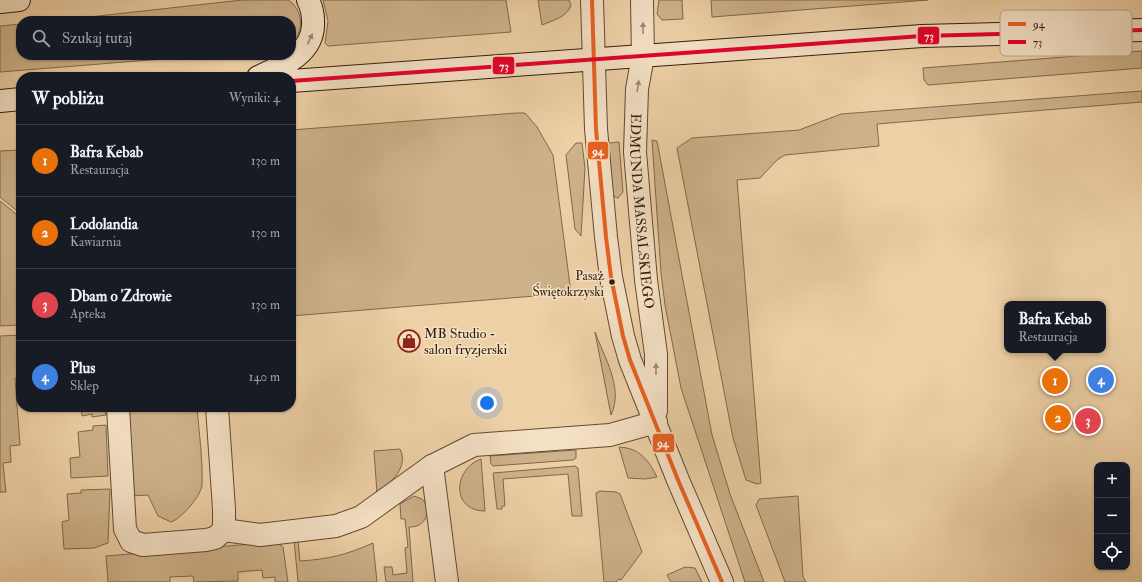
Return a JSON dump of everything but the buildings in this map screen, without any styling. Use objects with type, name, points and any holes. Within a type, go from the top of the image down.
[{"type":"street","points":[[0,2],[19,0]]},
{"type":"street","points":[[296,57],[311,40],[314,30],[313,17],[308,0]]},
{"type":"street","name":"EDMUNDA MASSALSKIEGO","points":[[592,0],[592,59],[598,145],[611,277],[623,336],[630,360],[656,422],[680,487],[722,582]]},
{"type":"street","name":"EDMUNDA MASSALSKIEGO","points":[[642,0],[643,56],[637,89],[635,152],[646,280],[656,354],[656,422]]},
{"type":"street","points":[[1132,30],[1142,30]]},
{"type":"street","points":[[296,81],[922,36],[1000,34]]},
{"type":"street","points":[[268,72],[293,60]]},
{"type":"street","points":[[0,100],[16,99]]},
{"type":"street","points":[[118,412],[125,529],[131,541],[143,545],[206,540],[215,538],[224,530],[217,412]]},
{"type":"street","points":[[224,530],[260,535],[336,526],[361,517],[432,466],[474,445],[610,435],[656,422]]},
{"type":"street","points":[[432,466],[447,582]]},
{"type":"shaded area","points":[[242,0],[288,0],[297,9],[300,27],[296,38],[296,16],[98,16]]},
{"type":"shaded area","points":[[323,0],[506,0],[511,32],[328,46],[325,43],[328,21]]},
{"type":"shaded area","points":[[538,0],[569,0],[571,5],[563,16],[542,25]]},
{"type":"shaded area","points":[[659,0],[682,0],[683,19],[662,20],[657,14]]},
{"type":"shaded area","points":[[711,0],[928,0],[712,17]]},
{"type":"shaded area","points":[[16,24],[16,60],[150,60],[0,72],[0,26]]},
{"type":"shaded area","points":[[1142,51],[1142,68],[928,85],[924,80],[923,68],[1078,56],[1132,56],[1132,52]]},
{"type":"shaded area","points":[[1142,91],[1142,102],[877,124],[879,146],[785,155],[777,160],[760,178],[737,180],[761,483],[757,484],[746,480],[733,438],[677,148],[692,138],[799,130],[841,114]]},
{"type":"shaded area","points":[[525,113],[537,127],[553,155],[571,293],[296,316],[296,130]]},
{"type":"shaded area","points":[[652,140],[657,141],[712,435],[730,494],[764,582],[745,582],[681,388],[665,305],[661,273]]},
{"type":"shaded area","points":[[619,142],[623,192],[618,198],[615,197],[612,192],[609,143]]},
{"type":"shaded area","points":[[576,143],[582,143],[585,168],[581,236],[575,229],[566,155]]},
{"type":"shaded area","points":[[16,150],[16,210],[0,197],[0,151]]},
{"type":"shaded area","points":[[0,201],[16,214],[16,325],[0,326]]},
{"type":"shaded area","points":[[595,332],[614,383],[614,405],[611,415]]},
{"type":"shaded area","points":[[16,335],[16,412],[18,412],[20,445],[10,446],[11,462],[3,463],[6,492],[0,492],[0,336]]},
{"type":"shaded area","points":[[82,412],[106,412],[106,415],[92,417],[92,414],[82,416]]},
{"type":"shaded area","points":[[124,412],[197,412],[202,485],[201,490],[194,501],[180,516],[171,522],[158,516],[148,495],[131,496]]},
{"type":"shaded area","points":[[106,425],[108,476],[71,478],[70,458],[80,457],[78,432],[93,430],[93,426]]},
{"type":"shaded area","points":[[619,447],[637,452],[650,465],[657,477],[645,479],[628,478]]},
{"type":"shaded area","points":[[400,449],[402,462],[397,474],[377,493],[374,451]]},
{"type":"shaded area","points":[[576,450],[576,458],[573,460],[493,466],[491,464],[490,456]]},
{"type":"shaded area","points":[[481,459],[485,511],[474,509],[466,504],[461,497],[460,489],[461,480],[465,471],[472,464]]},
{"type":"shaded area","points":[[575,466],[578,468],[582,516],[572,516],[568,474],[503,479],[505,506],[502,506],[502,509],[497,509],[493,473]]},
{"type":"shaded area","points":[[110,489],[108,543],[94,548],[64,549],[62,522],[69,520],[67,494],[81,493],[81,490]]},
{"type":"shaded area","points":[[600,491],[616,492],[620,494],[642,552],[621,580],[619,579],[616,582],[604,582],[596,493]]},
{"type":"shaded area","points":[[414,496],[422,499],[427,509],[427,513],[423,522],[415,527],[409,527],[413,582],[386,582],[384,567],[392,567],[393,575],[407,573],[405,548],[408,547],[405,519],[401,519],[400,504]]},
{"type":"shaded area","points":[[798,496],[803,577],[806,582],[785,582],[756,505],[759,499]]},
{"type":"shaded area","points":[[294,540],[298,540],[300,561],[337,556],[373,543],[377,582],[298,582]]},
{"type":"shaded area","points":[[276,542],[283,547],[288,582],[275,582],[275,577],[263,578],[262,570],[238,572],[238,581],[194,582],[193,576],[170,577],[170,582],[108,582],[106,556]]},
{"type":"shaded area","points":[[685,567],[695,568],[702,582],[671,582],[667,575]]},
{"type":"transit line","name":"94","points":[[592,0],[596,129],[611,277],[623,336],[630,360],[678,480],[722,582]]},
{"type":"transit line","name":"73","points":[[1132,30],[1142,30]]},
{"type":"transit line","name":"73","points":[[296,81],[922,36],[1000,34]]},
{"type":"place","name":"Pasaż Świętokrzyski","points":[[612,282]]},
{"type":"place","name":"MB Studio - salon fryzjerski","points":[[409,341]]},
{"type":"place","name":"Plus","points":[[1101,380]]},
{"type":"place","name":"Bafra Kebab","points":[[1055,381]]},
{"type":"place","name":"Lodolandia","points":[[1058,418]]},
{"type":"place","name":"Dbam o Zdrowie","points":[[1088,421]]}]
